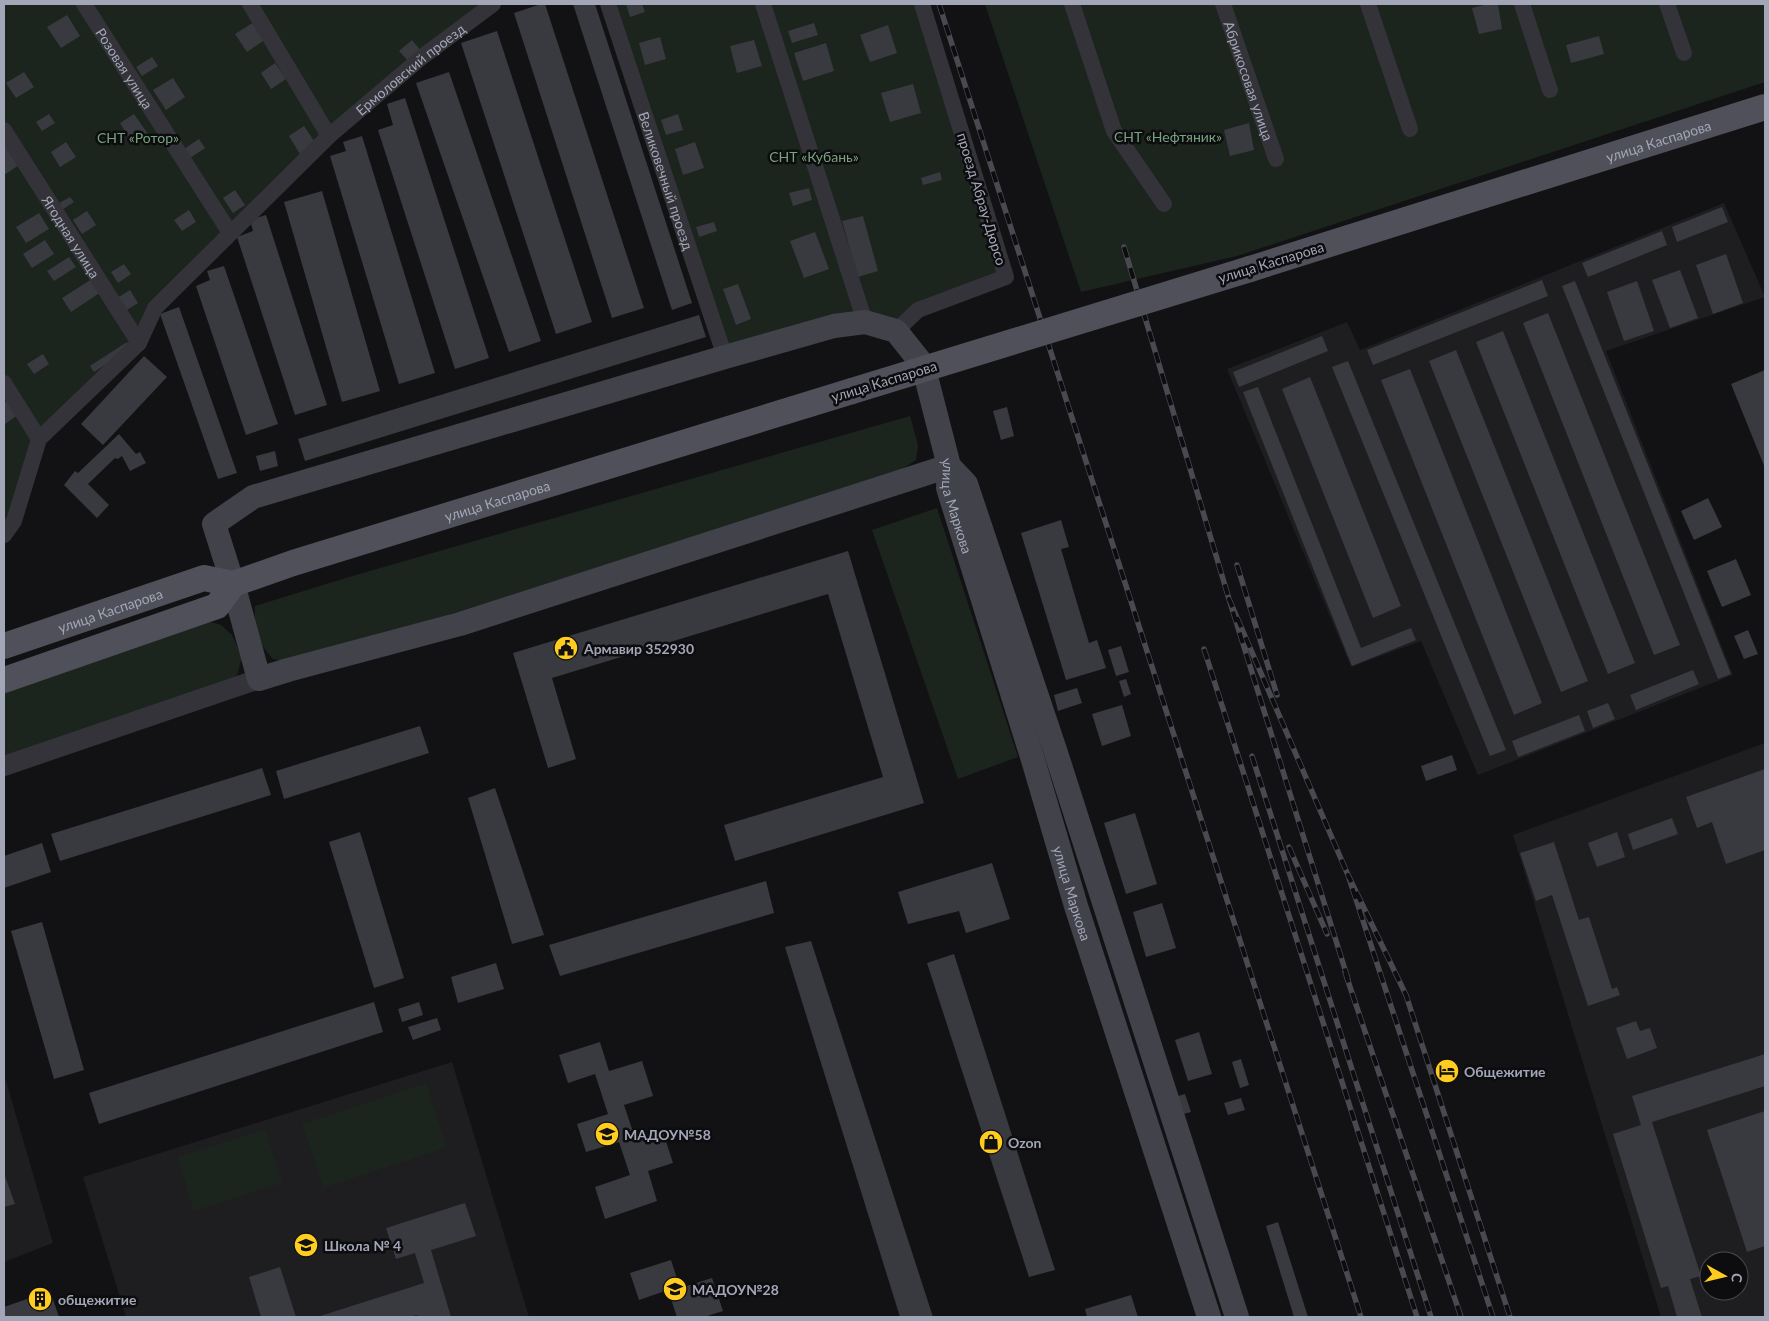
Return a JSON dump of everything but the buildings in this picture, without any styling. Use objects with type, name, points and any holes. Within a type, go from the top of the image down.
[{"type":"main road","name":"улица Каспарова","points":[[4,646],[204,578],[233,584],[293,563],[1250,269],[1765,107]]},
{"type":"main road","points":[[865,322],[896,331],[922,365],[949,466],[460,624],[259,679],[233,584],[214,524],[253,497],[724,357],[834,326],[865,322]]},
{"type":"main road","name":"улица Маркова","points":[[949,466],[966,484],[1075,811],[1237,1317]]},
{"type":"main road","name":"улица Маркова","points":[[949,466],[948,488],[1076,906],[1208,1317]]},
{"type":"main road","points":[[4,680],[217,606],[233,584]]},
{"type":"street","name":"Розовая улица","points":[[84,4],[230,233]]},
{"type":"street","name":"Ермоловский проезд","points":[[139,343],[155,308],[329,136],[422,57],[493,4]]},
{"type":"street","name":"Великовечный проезд","points":[[608,4],[724,357]]},
{"type":"street","points":[[763,4],[865,322]]},
{"type":"street","name":"проезд Абрау-Дюрсо","points":[[896,331],[918,310],[1006,277],[922,4]]},
{"type":"street","points":[[1072,4],[1114,131],[1164,204]]},
{"type":"street","name":"Абрикосовая улица","points":[[1223,4],[1276,159]]},
{"type":"street","points":[[1368,4],[1410,129]]},
{"type":"street","points":[[1522,4],[1550,90]]},
{"type":"street","points":[[1667,4],[1684,53]]},
{"type":"street","points":[[252,5],[329,136]]},
{"type":"street","name":"Ягодная улица","points":[[4,130],[139,343]]},
{"type":"street","points":[[4,535],[14,521],[39,439],[139,343]]},
{"type":"street","points":[[4,383],[39,439]]},
{"type":"street","points":[[4,766],[259,679]]},
{"type":"street","points":[[1050,820],[1075,811]]},
{"type":"street","points":[[1076,906],[1103,898]]},
{"type":"street","points":[[1191,1262],[1217,1255]]},
{"type":"shaded area","points":[[1724,203],[1765,297],[1606,351],[1733,675],[1478,775],[1421,641],[1351,667],[1227,369],[1347,322],[1360,350]]},
{"type":"shaded area","points":[[1765,743],[1765,1317],[1661,1317],[1513,835]]},
{"type":"shaded area","name":"Школа № 4","points":[[452,1062],[529,1317],[126,1317],[83,1177]]},
{"type":"shaded area","points":[[4,1074],[53,1243],[4,1262]]},
{"type":"green space","name":"СНТ «Ротор»","points":[[4,4],[493,4],[422,57],[155,308],[139,343],[39,439],[4,535]]},
{"type":"green space","name":"СНТ «Кубань»","points":[[608,4],[922,4],[1006,277],[918,310],[896,331],[865,322],[725,357]]},
{"type":"green space","name":"СНТ «Нефтяник»","points":[[985,4],[1765,4],[1765,82],[1237,256],[1081,292]]},
{"type":"green space","points":[[910,416],[918,445],[916,460],[892,475],[295,663],[273,659],[262,646],[257,635],[255,606],[349,577]]},
{"type":"green space","points":[[937,508],[1018,757],[958,779],[872,530]]},
{"type":"green space","points":[[208,621],[221,625],[232,635],[242,657],[237,675],[221,687],[4,756],[4,687]]},
{"type":"green space","points":[[426,1083],[447,1147],[323,1188],[302,1124]]},
{"type":"green space","points":[[265,1129],[282,1183],[194,1211],[177,1157]]},
{"type":"railway","points":[[939,4],[1361,1317]]},
{"type":"railway","points":[[1124,247],[1229,599]]},
{"type":"railway","points":[[1237,565],[1277,695]]},
{"type":"railway","points":[[1348,875],[1229,599],[1348,979]]},
{"type":"railway","points":[[1204,649],[1417,1317]]},
{"type":"railway","points":[[1252,756],[1431,1317]]},
{"type":"railway","points":[[1289,847],[1327,934]]},
{"type":"railway","points":[[1493,1317],[1348,875],[1406,995],[1510,1317]]},
{"type":"railway","points":[[1345,972],[1461,1317]]},
{"type":"place","name":"Армавир 352930","points":[[566,648]]},
{"type":"place","name":"Общежитие","points":[[1447,1071]]},
{"type":"place","name":"МАДОУ№58","points":[[607,1134]]},
{"type":"place","name":"Ozon","points":[[991,1142]]},
{"type":"place","name":"Школа № 4","points":[[306,1245]]},
{"type":"place","name":"МАДОУ№28","points":[[675,1289]]},
{"type":"place","name":"общежитие","points":[[40,1299]]}]
